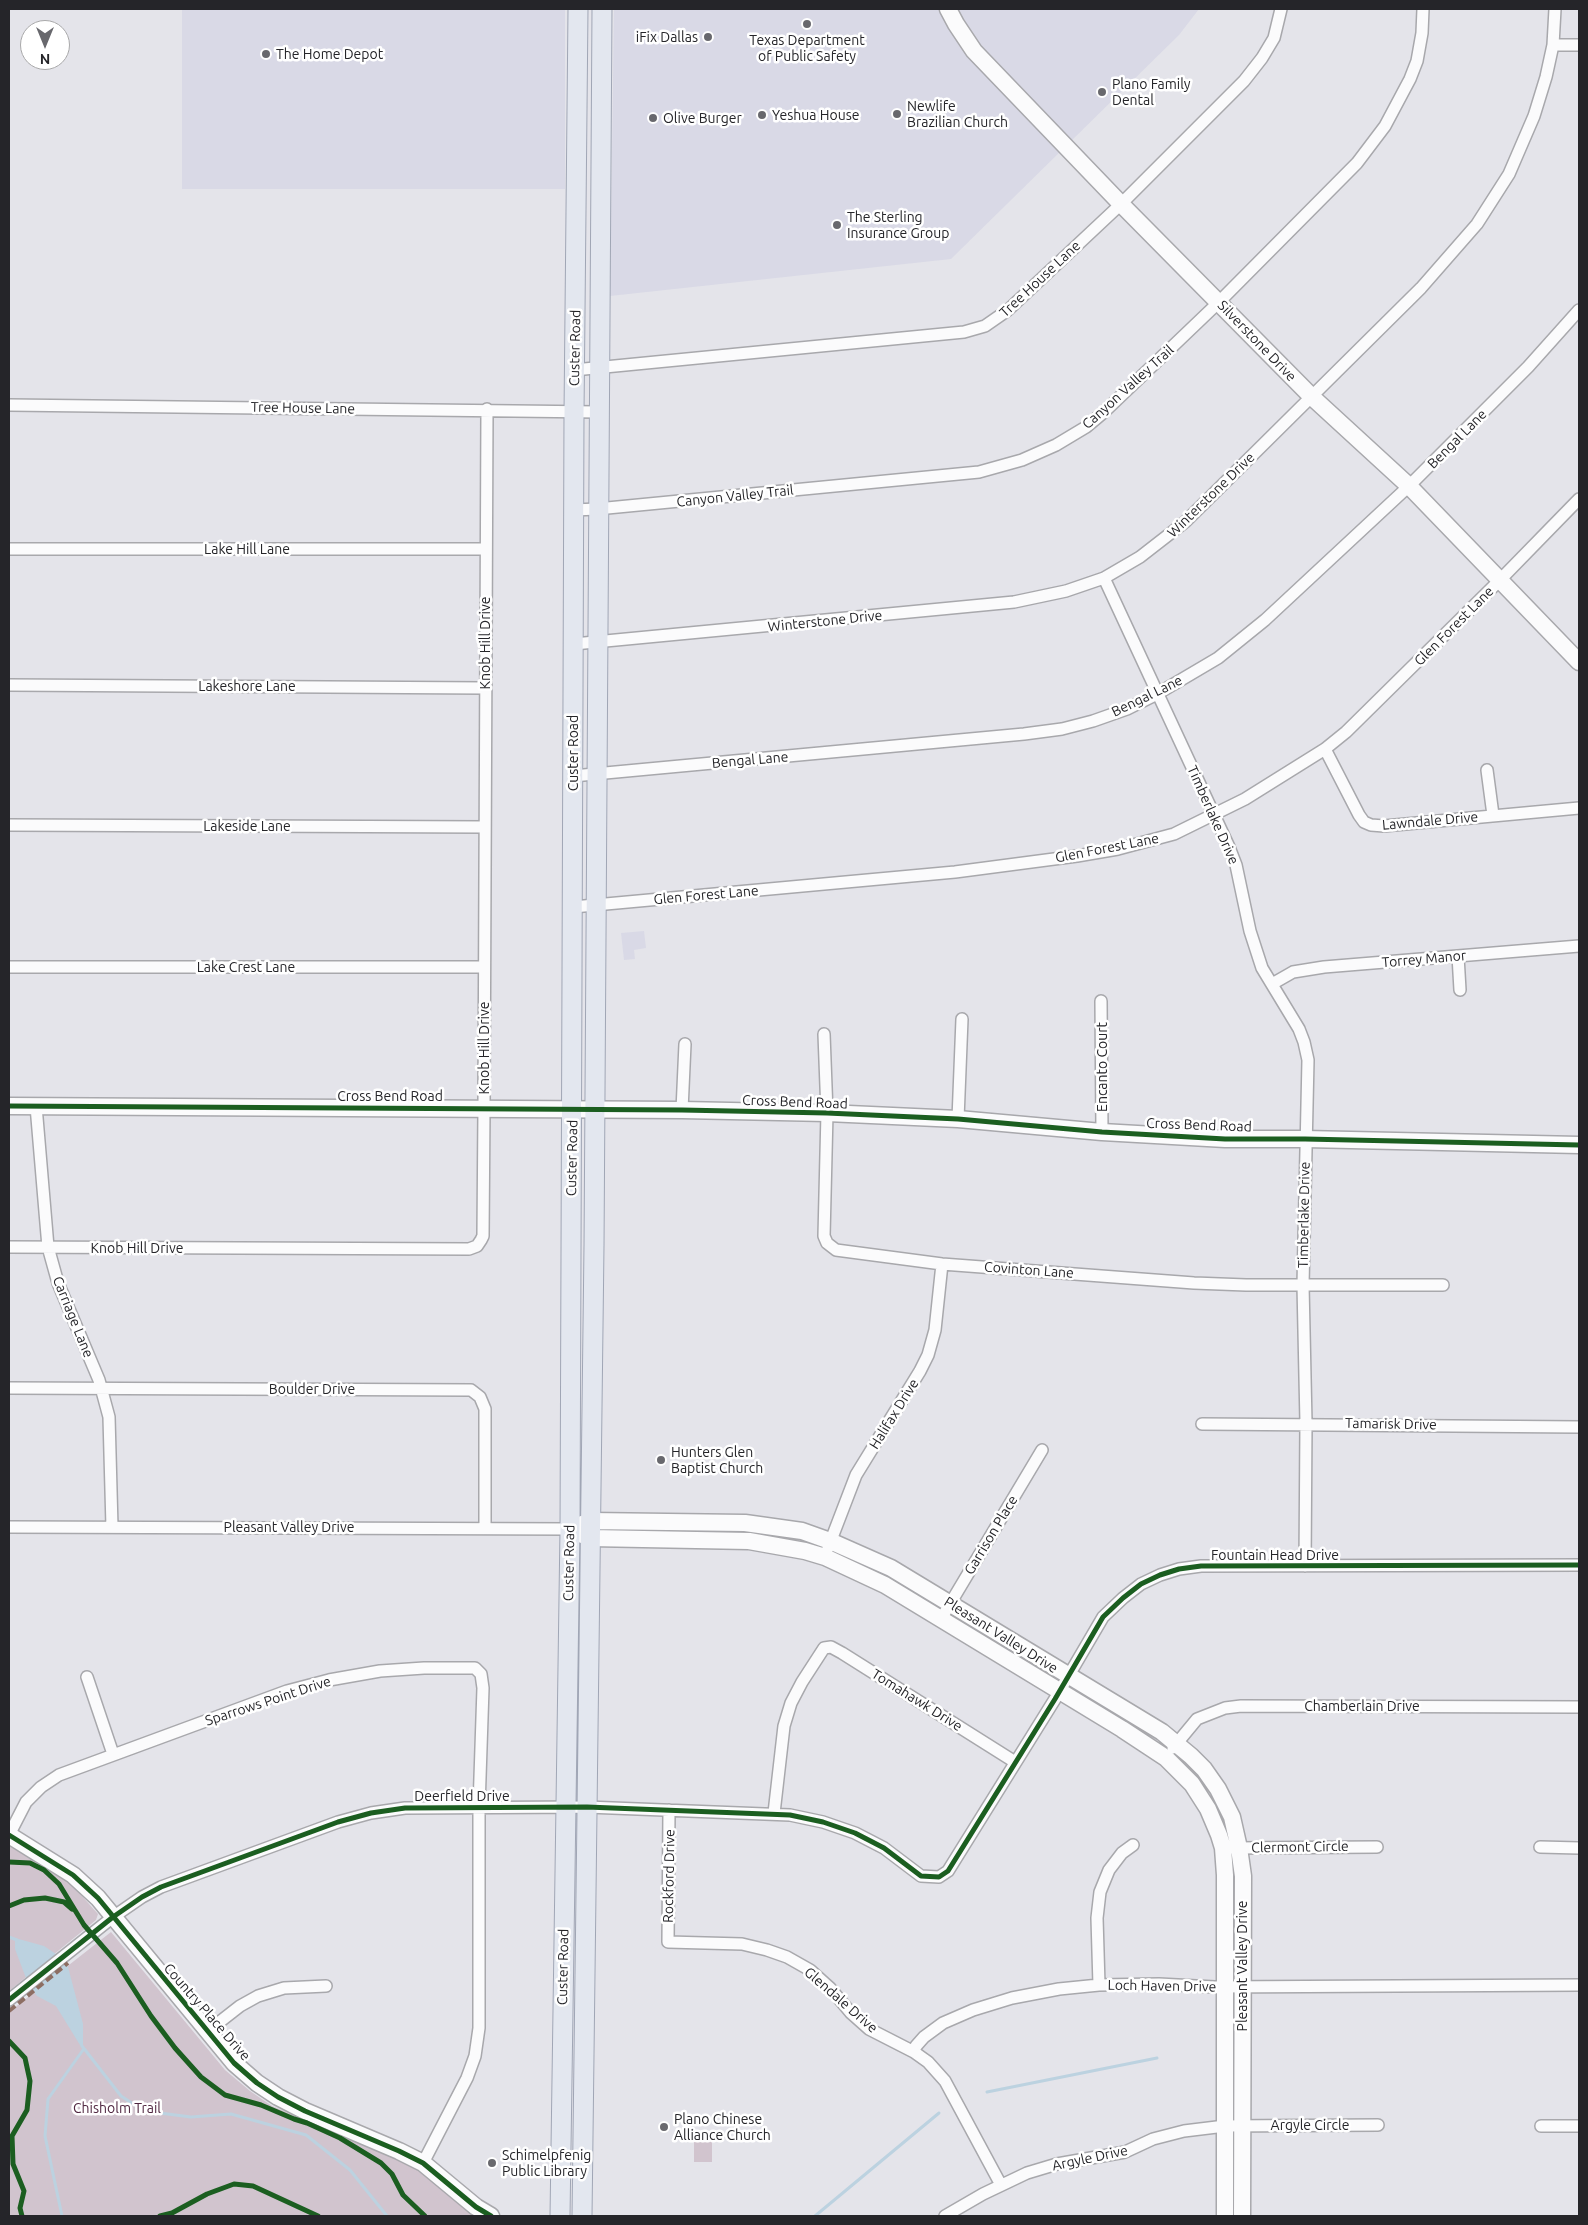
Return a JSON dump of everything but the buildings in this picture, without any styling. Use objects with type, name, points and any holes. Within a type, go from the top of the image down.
[{"type":"main road","name":"Custer Road","points":[[560,2216],[564,1807],[570,1529],[574,370],[578,9]]},
{"type":"main road","name":"Custer Road","points":[[582,2216],[595,1110],[595,774],[602,9]]},
{"type":"street","name":"Silverstone Drive","points":[[948,9],[974,51],[1120,204],[1312,397],[1409,486],[1579,662]]},
{"type":"street","name":"Tree House Lane","points":[[574,370],[964,332],[976,330],[996,320],[1120,204],[1244,81],[1274,38],[1281,9]]},
{"type":"street","name":"Canyon Valley Trail","points":[[574,510],[597,510],[979,472],[1022,460],[1056,445],[1086,427],[1104,412],[1219,302],[1356,163],[1385,126],[1410,79],[1417,61],[1422,33],[1423,9]]},
{"type":"street","name":"Winterstone Drive","points":[[574,644],[1014,602],[1066,591],[1104,578],[1148,551],[1185,522],[1312,397],[1421,288],[1478,224],[1509,174],[1523,143],[1543,84],[1553,45],[1555,9]]},
{"type":"street","points":[[1553,45],[1579,44]]},
{"type":"street","name":"Bengal Lane","points":[[573,776],[1024,734],[1093,721],[1127,709],[1157,694],[1218,658],[1241,641],[1409,486],[1528,367],[1579,310]]},
{"type":"street","name":"Tree House Lane","points":[[9,405],[487,409],[574,413],[598,412]]},
{"type":"street","name":"Knob Hill Drive","points":[[9,1247],[469,1249],[477,1246],[482,1236],[484,1108],[487,409]]},
{"type":"street","name":"Glen Forest Lane","points":[[573,906],[595,906],[954,872],[1077,856],[1174,834],[1244,799],[1325,749],[1358,721],[1579,499]]},
{"type":"street","name":"Lake Hill Lane","points":[[9,548],[486,549]]},
{"type":"street","name":"Timberlake Drive","points":[[1104,578],[1215,815],[1236,865],[1256,951],[1272,984],[1299,1028],[1308,1060],[1303,1285],[1306,1423],[1305,1566]]},
{"type":"street","name":"Lakeshore Lane","points":[[9,685],[485,688]]},
{"type":"street","name":"Lawndale Drive","points":[[1325,749],[1359,815],[1370,826],[1579,808]]},
{"type":"street","points":[[1487,770],[1493,815]]},
{"type":"street","name":"Lakeside Lane","points":[[9,825],[485,828]]},
{"type":"street","name":"Torrey Manor","points":[[1272,984],[1293,972],[1316,968],[1579,946]]},
{"type":"street","points":[[1458,956],[1460,990]]},
{"type":"street","name":"Lake Crest Lane","points":[[9,967],[484,967]]},
{"type":"street","name":"Encanto Court","points":[[1101,1001],[1102,1132]]},
{"type":"street","points":[[958,1119],[962,1019]]},
{"type":"street","name":"Covinton Lane","points":[[824,1034],[827,1113],[824,1224],[827,1243],[836,1250],[942,1264],[1194,1283],[1444,1285]]},
{"type":"street","points":[[682,1110],[685,1044]]},
{"type":"street","name":"Cross Bend Road","points":[[9,1106],[484,1108],[827,1113],[958,1119],[1102,1132],[1225,1139],[1579,1145]]},
{"type":"street","name":"Carriage Lane","points":[[36,1106],[48,1248],[58,1283],[102,1388],[109,1417],[112,1527]]},
{"type":"street","name":"Halifax Drive","points":[[825,1557],[856,1475],[920,1372],[928,1355],[935,1330],[942,1264]]},
{"type":"street","name":"Boulder Drive","points":[[9,1388],[471,1390],[480,1397],[485,1409],[485,1528]]},
{"type":"street","name":"Tamarisk Drive","points":[[1202,1424],[1306,1423],[1579,1426]]},
{"type":"street","name":"Garrison Place","points":[[941,1619],[1042,1450]]},
{"type":"street","points":[[730,1522],[730,1540]]},
{"type":"street","name":"Pleasant Valley Drive","points":[[9,1527],[590,1529],[730,1522],[764,1525],[802,1532],[830,1541],[891,1568],[1177,1743],[1204,1769],[1218,1789],[1232,1817],[1240,1848],[1243,1876],[1242,2216]]},
{"type":"street","name":"Pleasant Valley Drive","points":[[590,1529],[774,1545],[825,1557],[885,1585],[1060,1692],[1166,1758],[1192,1784],[1208,1809],[1223,1848],[1225,1875],[1225,2216]]},
{"type":"street","name":"Fountain Head Drive","points":[[948,1871],[1060,1692],[1103,1617],[1141,1584],[1160,1574],[1201,1566],[1579,1565]]},
{"type":"street","name":"Tomahawk Drive","points":[[774,1813],[784,1726],[791,1703],[824,1648],[831,1647],[972,1733],[1015,1762]]},
{"type":"street","name":"Sparrows Point Drive","points":[[9,1835],[26,1802],[41,1787],[77,1767],[287,1691],[329,1680],[380,1671],[424,1668],[475,1668],[481,1674],[483,1688],[479,1807],[479,2028],[475,2056],[467,2078],[423,2163]]},
{"type":"street","points":[[87,1677],[113,1754]]},
{"type":"street","name":"Chamberlain Drive","points":[[1166,1758],[1197,1719],[1225,1708],[1242,1706],[1579,1707]]},
{"type":"street","name":"Deerfield Drive","points":[[9,2000],[113,1917],[142,1897],[161,1887],[338,1822],[371,1813],[404,1808],[587,1807],[774,1813],[823,1822],[855,1833],[884,1848],[922,1876],[939,1877],[948,1871]]},
{"type":"street","name":"Rockford Drive","points":[[668,1942],[669,1810]]},
{"type":"street","name":"Country Place Drive","points":[[9,1835],[73,1875],[98,1898],[234,2062],[257,2083],[278,2097],[305,2111],[400,2151],[423,2163],[476,2207],[491,2216]]},
{"type":"street","points":[[1098,1985],[1097,1918],[1100,1892],[1109,1870],[1122,1853],[1132,1845]]},
{"type":"street","name":"Clermont Circle","points":[[1223,1848],[1377,1847]]},
{"type":"street","points":[[1540,1847],[1579,1848]]},
{"type":"street","name":"Glendale Drive","points":[[668,1942],[742,1944],[787,1957],[810,1970],[869,2029],[914,2052],[928,2062],[945,2081],[1001,2185]]},
{"type":"street","name":"Loch Haven Drive","points":[[914,2052],[916,2046],[924,2037],[944,2023],[973,2010],[1012,1998],[1059,1989],[1098,1985],[1159,1984],[1225,1987],[1579,1985]]},
{"type":"street","points":[[208,2031],[240,2006],[258,1996],[284,1988],[326,1986]]},
{"type":"street","name":"Argyle Circle","points":[[1242,2126],[1378,2125]]},
{"type":"street","name":"Argyle Drive","points":[[945,2216],[1001,2185],[1042,2168],[1125,2152],[1153,2140],[1184,2131],[1242,2126]]},
{"type":"street","points":[[1541,2126],[1579,2126]]},
{"type":"shaded area","points":[[182,9],[565,9],[565,189],[182,189]]},
{"type":"shaded area","points":[[614,9],[1199,9],[1179,35],[951,259],[610,296]]},
{"type":"shaded area","points":[[644,931],[646,948],[634,950],[635,959],[624,960],[621,933]]},
{"type":"green space","points":[[9,1846],[58,1874],[73,1886],[98,1914],[96,1920],[9,1991]]},
{"type":"green space","name":"Chisholm Trail","points":[[111,1932],[225,2070],[250,2091],[272,2106],[410,2164],[475,2216],[9,2216],[9,2012]]},
{"type":"green space","points":[[712,2134],[712,2162],[694,2162],[694,2135]]},
{"type":"water","points":[[15,1938],[44,1946],[62,1958],[68,1967],[83,2024],[83,2050],[56,2006],[37,1996],[29,1986],[15,1949]]},
{"type":"waterway","points":[[9,1937],[17,1940]]},
{"type":"waterway","points":[[82,2046],[121,2096],[144,2111],[191,2117],[231,2114],[306,2135],[350,2170],[387,2216]]},
{"type":"waterway","points":[[62,2216],[45,2136],[48,2099],[83,2050]]},
{"type":"waterway","points":[[987,2092],[1157,2058]]},
{"type":"waterway","points":[[815,2216],[939,2113]]},
{"type":"marked path","points":[[9,2011],[68,1963]]},
{"type":"cycle path","points":[[9,1106],[682,1110],[827,1113],[958,1119],[1102,1132],[1225,1139],[1579,1145]]},
{"type":"cycle path","points":[[9,2000],[113,1917],[142,1897],[161,1887],[338,1822],[371,1813],[405,1808],[587,1807],[790,1815],[823,1822],[855,1833],[884,1848],[921,1876],[939,1877],[948,1871],[1055,1699],[1103,1617],[1141,1584],[1179,1569],[1201,1566],[1579,1565]]},
{"type":"cycle path","points":[[9,1835],[73,1875],[98,1898],[234,2063],[257,2083],[278,2097],[305,2111],[423,2163],[476,2207],[491,2216]]},
{"type":"cycle path","points":[[9,1862],[30,1863],[44,1870],[59,1884],[84,1925],[117,1963],[151,2016],[175,2048],[201,2077],[225,2095],[261,2105],[307,2123],[340,2138],[381,2163],[392,2174],[403,2195],[425,2216]]},
{"type":"cycle path","points":[[9,1906],[24,1900],[45,1898],[64,1902],[72,1909]]},
{"type":"cycle path","points":[[9,2041],[25,2058],[30,2081],[27,2110],[12,2136],[13,2164],[24,2191],[20,2208],[22,2216]]},
{"type":"cycle path","points":[[160,2216],[172,2213],[207,2194],[234,2184],[253,2186],[318,2216]]},
{"type":"place","name":"Texas Department of Public Safety","points":[[807,24]]},
{"type":"place","name":"iFix Dallas","points":[[708,37]]},
{"type":"place","name":"The Home Depot","points":[[266,54]]},
{"type":"place","name":"Plano Family Dental","points":[[1102,92]]},
{"type":"place","name":"Newlife Brazilian Church","points":[[897,114]]},
{"type":"place","name":"Yeshua House","points":[[762,115]]},
{"type":"place","name":"Olive Burger","points":[[653,118]]},
{"type":"place","name":"The Sterling Insurance Group","points":[[837,225]]},
{"type":"place","name":"Hunters Glen Baptist Church","points":[[661,1460]]},
{"type":"place","name":"Plano Chinese Alliance Church","points":[[664,2127]]},
{"type":"place","name":"Schimelpfenig Public Library","points":[[492,2163]]}]
